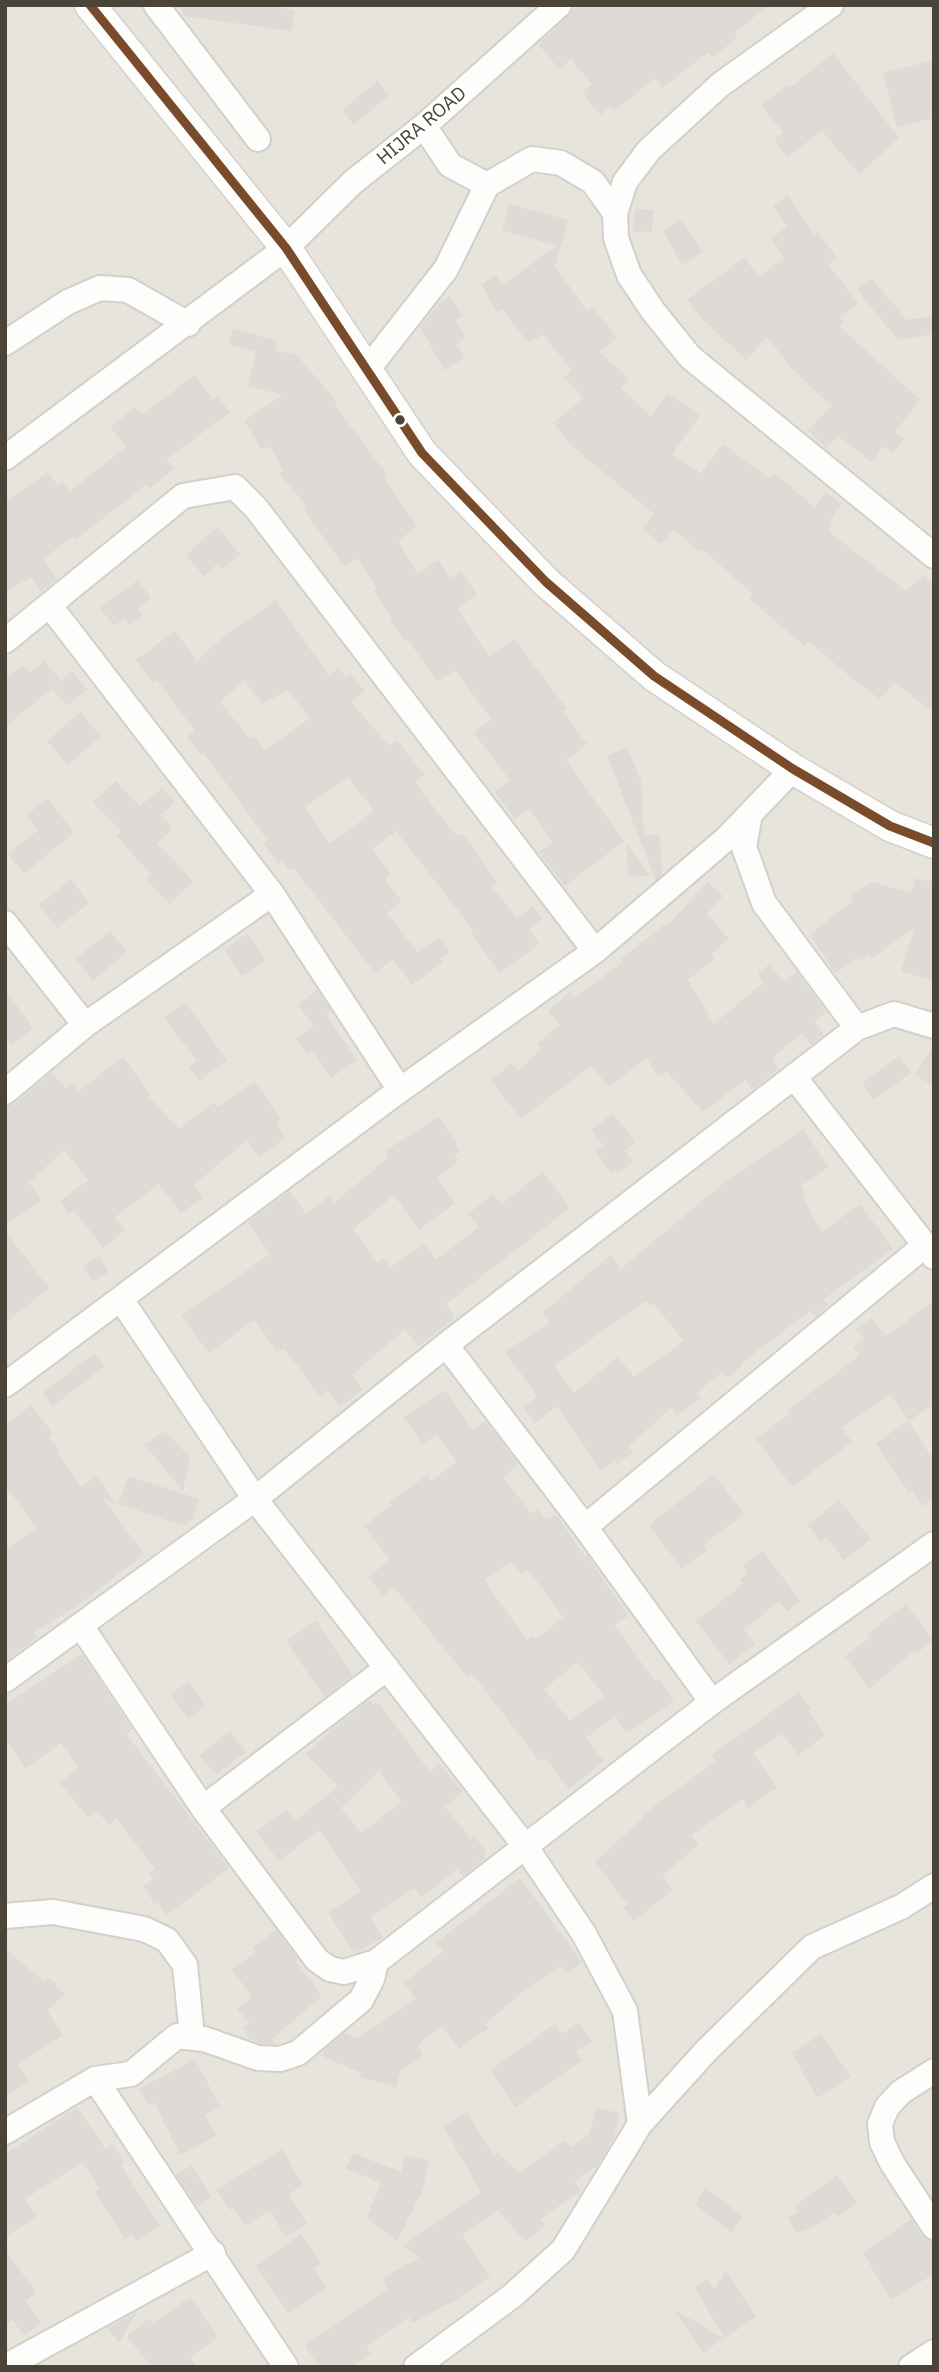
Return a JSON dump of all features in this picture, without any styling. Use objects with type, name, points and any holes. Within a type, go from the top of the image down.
[{"type":"street","points":[[90,5],[286,248],[422,453],[546,582],[654,676],[793,769],[890,827],[934,843]]},
{"type":"street","points":[[156,5],[258,139]]},
{"type":"street","name":"HIJRA ROAD","points":[[5,458],[188,324],[286,248],[353,182],[424,126],[559,5]]},
{"type":"street","points":[[831,5],[720,85],[649,150],[625,182],[615,214],[617,238],[629,275],[653,311],[690,357],[934,556]]},
{"type":"street","points":[[424,126],[450,165],[487,185]]},
{"type":"street","points":[[367,370],[446,269],[487,185],[532,159],[561,163],[593,182],[615,214]]},
{"type":"street","points":[[5,344],[68,302],[100,288],[128,290],[188,324]]},
{"type":"street","points":[[5,641],[183,496],[236,487],[256,508],[595,951]]},
{"type":"street","points":[[50,606],[272,894],[400,1090]]},
{"type":"street","points":[[5,1385],[122,1301],[400,1090],[595,951],[727,838],[793,769]]},
{"type":"street","points":[[750,814],[744,847],[764,903],[857,1028]]},
{"type":"street","points":[[5,1092],[85,1025],[272,894]]},
{"type":"street","points":[[5,923],[85,1025]]},
{"type":"street","points":[[5,1680],[256,1499],[446,1345],[857,1028],[877,1018],[894,1014],[934,1026]]},
{"type":"street","points":[[585,1527],[929,1252],[794,1078]]},
{"type":"street","points":[[122,1301],[256,1499],[525,1846],[583,1934],[625,2011],[640,2124]]},
{"type":"street","points":[[446,1345],[585,1527],[712,1702]]},
{"type":"street","points":[[81,1626],[203,1808],[317,1960],[330,1969],[344,1972],[376,1962],[712,1702],[934,1544]]},
{"type":"street","points":[[203,1808],[387,1668]]},
{"type":"street","points":[[426,2363],[512,2296],[564,2250],[640,2124],[707,2050],[812,1947],[901,1907],[934,1886]]},
{"type":"street","points":[[5,1916],[53,1912],[144,1929],[167,1940],[186,1965],[192,2036]]},
{"type":"street","points":[[5,2132],[95,2079],[131,2074],[177,2036],[192,2036],[258,2058],[280,2059],[298,2053],[361,2000],[372,1979],[376,1962]]},
{"type":"street","points":[[934,2071],[901,2092],[887,2107],[880,2124],[882,2142],[892,2163],[934,2227]]},
{"type":"street","points":[[95,2079],[213,2253],[286,2367]]},
{"type":"street","points":[[5,2367],[213,2253]]},
{"type":"street","points":[[911,2367],[934,2352]]},
{"type":"shaded area","points":[[5,5],[934,5],[934,2367],[5,2367]]},
{"type":"building","points":[[181,5],[259,5],[295,10],[292,31],[183,16]]},
{"type":"building","points":[[579,5],[769,5],[734,33],[738,37],[712,58],[708,52],[662,88],[655,78],[614,111],[610,107],[600,115],[582,92],[592,85],[571,59],[559,69],[538,44]]},
{"type":"building","points":[[833,53],[899,138],[859,174],[822,131],[787,157],[774,140],[783,133],[761,105],[788,85],[790,88]]},
{"type":"building","points":[[934,60],[934,118],[897,127],[883,73]]},
{"type":"building","points":[[377,81],[389,95],[354,125],[342,110]]},
{"type":"building","points":[[788,195],[814,235],[818,232],[837,258],[829,265],[858,303],[840,318],[844,323],[839,326],[920,400],[895,432],[904,439],[893,453],[884,446],[872,462],[838,436],[826,448],[808,430],[832,406],[794,371],[767,337],[746,360],[699,316],[687,300],[745,257],[758,277],[784,258],[771,238],[787,227],[773,205]]},
{"type":"building","points":[[509,204],[568,220],[555,266],[587,311],[592,307],[617,337],[599,352],[629,379],[621,388],[651,417],[667,393],[700,415],[672,455],[701,473],[723,444],[770,479],[775,473],[814,507],[826,492],[842,504],[828,522],[832,524],[828,531],[906,591],[923,575],[934,585],[934,713],[894,682],[880,699],[808,641],[804,646],[749,598],[753,594],[702,549],[699,552],[674,530],[661,544],[642,528],[654,514],[573,447],[553,423],[584,398],[564,377],[572,370],[543,335],[528,343],[503,309],[497,312],[481,284],[496,275],[502,285],[557,246],[502,230]]},
{"type":"building","points":[[635,209],[653,210],[652,232],[633,231]]},
{"type":"building","points":[[681,220],[703,252],[682,265],[663,230]]},
{"type":"building","points":[[871,278],[907,320],[934,316],[934,334],[898,340],[857,290]]},
{"type":"building","points":[[450,296],[462,316],[455,320],[466,338],[456,344],[465,358],[444,370],[420,327],[438,304]]},
{"type":"building","points":[[233,328],[277,341],[275,352],[295,353],[337,402],[334,404],[387,475],[384,478],[417,526],[398,541],[418,574],[438,560],[450,579],[461,571],[477,595],[457,608],[489,657],[514,639],[567,709],[563,712],[587,744],[566,760],[624,841],[565,886],[539,852],[553,842],[529,809],[515,819],[495,792],[510,780],[474,733],[491,719],[455,670],[437,682],[408,640],[406,642],[390,621],[393,619],[373,591],[377,588],[357,558],[344,567],[304,509],[307,507],[280,474],[284,471],[269,446],[262,450],[244,421],[283,395],[247,386],[256,352],[228,344]]},
{"type":"building","points":[[195,375],[213,400],[217,396],[230,412],[166,460],[174,469],[150,488],[147,484],[75,540],[73,537],[43,559],[57,579],[41,592],[31,577],[5,593],[5,503],[48,472],[57,485],[62,481],[70,491],[126,447],[110,427],[135,407],[142,415]]},
{"type":"building","points":[[217,527],[240,554],[222,570],[217,564],[204,576],[186,555]]},
{"type":"building","points":[[138,580],[151,598],[138,608],[143,615],[129,625],[124,618],[114,626],[100,608]]},
{"type":"building","points":[[276,600],[329,676],[339,668],[346,677],[350,673],[365,691],[351,702],[389,746],[397,740],[424,775],[415,782],[445,822],[458,836],[462,833],[497,883],[492,887],[517,918],[533,906],[542,919],[529,929],[539,944],[500,973],[470,933],[474,931],[396,831],[372,849],[391,874],[385,879],[402,902],[387,913],[418,953],[439,937],[450,951],[440,959],[443,962],[412,985],[393,959],[375,973],[294,868],[289,871],[283,861],[278,864],[264,844],[268,841],[204,753],[201,755],[187,737],[195,731],[157,680],[152,683],[136,660],[175,631],[197,661],[224,636]],"holes":[[[244,680],[262,704],[288,690],[310,718],[265,750],[255,736],[250,739],[220,702]],[[348,777],[374,811],[330,844],[305,807]]]},
{"type":"building","points":[[44,661],[61,681],[5,727],[5,679],[22,665],[30,673]]},
{"type":"building","points":[[72,671],[87,689],[67,706],[52,689]]},
{"type":"building","points":[[80,712],[101,736],[68,765],[47,741]]},
{"type":"building","points":[[627,747],[641,781],[644,835],[660,834],[662,874],[656,880],[607,756]]},
{"type":"building","points":[[116,781],[140,806],[162,788],[175,803],[161,815],[173,829],[157,843],[193,881],[169,904],[146,880],[151,875],[116,835],[121,831],[93,802]]},
{"type":"building","points":[[47,798],[74,832],[24,874],[8,854],[38,830],[26,816]]},
{"type":"building","points":[[626,843],[650,876],[628,877]]},
{"type":"building","points":[[916,878],[929,882],[930,878],[934,879],[934,981],[901,971],[915,927],[871,959],[868,955],[859,961],[857,958],[835,973],[810,934],[853,901],[850,896],[873,882],[911,893]]},
{"type":"building","points":[[71,879],[89,903],[57,928],[39,905]]},
{"type":"building","points":[[708,882],[723,896],[707,914],[729,939],[711,954],[715,958],[688,980],[714,1024],[763,983],[758,973],[770,964],[783,982],[797,972],[826,1012],[814,1021],[824,1035],[811,1045],[802,1033],[772,1058],[779,1069],[752,1090],[746,1079],[703,1112],[667,1072],[658,1077],[647,1058],[608,1087],[592,1065],[521,1119],[491,1080],[512,1063],[518,1071],[541,1049],[537,1044],[560,1025],[548,1011],[570,992],[575,998],[623,962],[621,959],[665,924],[665,928]]},
{"type":"building","points":[[110,931],[127,952],[93,981],[76,959]]},
{"type":"building","points":[[248,933],[266,960],[242,976],[224,949]]},
{"type":"building","points":[[5,989],[33,1028],[12,1045],[5,1037]]},
{"type":"building","points":[[317,990],[331,1011],[326,1014],[357,1060],[331,1078],[313,1051],[307,1055],[296,1039],[314,1026],[298,1005]]},
{"type":"building","points":[[185,1002],[227,1060],[199,1081],[189,1067],[197,1061],[164,1018]]},
{"type":"building","points":[[934,1044],[934,1086],[915,1075]]},
{"type":"building","points":[[899,1056],[911,1073],[874,1100],[862,1083]]},
{"type":"building","points":[[123,1057],[150,1094],[148,1096],[179,1129],[214,1102],[218,1107],[254,1081],[281,1119],[276,1123],[286,1138],[259,1157],[247,1140],[194,1185],[203,1198],[181,1213],[159,1184],[115,1217],[125,1230],[103,1248],[74,1210],[69,1214],[60,1201],[88,1180],[64,1150],[29,1183],[42,1200],[5,1225],[5,1107],[15,1103],[52,1072],[66,1089],[73,1083],[79,1091]]},
{"type":"building","points":[[613,1113],[635,1142],[625,1151],[633,1161],[618,1173],[615,1169],[611,1173],[595,1151],[603,1145],[591,1130]]},
{"type":"building","points":[[438,1117],[458,1143],[455,1145],[460,1152],[454,1156],[458,1161],[437,1178],[455,1203],[419,1230],[394,1195],[353,1229],[378,1263],[384,1258],[391,1267],[424,1244],[436,1260],[479,1227],[468,1214],[493,1194],[501,1204],[543,1172],[570,1208],[446,1304],[455,1317],[435,1334],[418,1346],[405,1329],[352,1375],[363,1390],[339,1407],[327,1390],[320,1396],[284,1348],[277,1352],[254,1320],[209,1353],[181,1316],[270,1254],[248,1222],[290,1191],[306,1214],[329,1196],[334,1203],[389,1157],[385,1151]]},
{"type":"building","points":[[803,1129],[829,1167],[801,1186],[806,1193],[802,1196],[822,1232],[860,1204],[893,1249],[823,1300],[828,1306],[815,1317],[810,1311],[740,1364],[742,1366],[727,1378],[723,1372],[697,1392],[701,1398],[677,1416],[671,1408],[629,1446],[633,1452],[617,1464],[615,1460],[601,1471],[557,1406],[535,1423],[523,1407],[537,1396],[505,1351],[550,1323],[542,1313],[611,1255],[621,1269],[721,1185]],"holes":[[[646,1301],[650,1306],[653,1303],[684,1341],[634,1377],[618,1357],[574,1393],[554,1365]]]},
{"type":"building","points":[[5,1231],[49,1288],[5,1323]]},
{"type":"building","points":[[99,1256],[109,1272],[92,1282],[83,1266]]},
{"type":"building","points":[[934,1301],[934,1404],[909,1421],[890,1394],[842,1428],[852,1442],[792,1487],[756,1439],[790,1413],[788,1410],[860,1355],[853,1348],[864,1339],[856,1329],[871,1318],[886,1336]]},
{"type":"building","points":[[94,1353],[105,1366],[53,1406],[43,1393]]},
{"type":"building","points":[[445,1390],[473,1430],[485,1421],[519,1464],[503,1477],[532,1514],[539,1509],[546,1520],[556,1514],[628,1616],[614,1625],[655,1681],[659,1678],[674,1702],[626,1733],[615,1716],[586,1738],[604,1761],[569,1789],[545,1758],[540,1762],[472,1673],[467,1677],[394,1587],[383,1596],[368,1577],[390,1560],[364,1526],[392,1505],[389,1502],[427,1475],[431,1481],[457,1462],[437,1434],[423,1444],[403,1417]],"holes":[[[512,1561],[521,1574],[528,1569],[563,1617],[536,1640],[533,1636],[527,1640],[484,1580]],[[578,1662],[604,1696],[570,1721],[544,1689]]]},
{"type":"building","points":[[31,1405],[53,1434],[49,1437],[81,1487],[96,1476],[115,1503],[103,1499],[144,1554],[83,1602],[34,1633],[38,1637],[5,1661],[5,1549],[37,1528],[5,1485],[5,1426]]},
{"type":"building","points":[[908,1421],[934,1461],[934,1499],[922,1506],[912,1490],[908,1492],[876,1443]]},
{"type":"building","points":[[166,1431],[190,1458],[183,1491],[144,1444]]},
{"type":"building","points":[[714,1474],[744,1514],[703,1545],[707,1550],[682,1569],[649,1525]]},
{"type":"building","points":[[129,1476],[199,1499],[193,1519],[184,1526],[118,1504]]},
{"type":"building","points":[[839,1500],[871,1539],[844,1560],[826,1537],[821,1542],[808,1525]]},
{"type":"building","points":[[763,1551],[800,1601],[787,1611],[779,1602],[744,1629],[755,1644],[729,1664],[696,1621],[743,1584],[740,1580],[748,1573],[743,1566]]},
{"type":"building","points":[[906,1604],[934,1640],[917,1653],[915,1650],[869,1689],[845,1656],[871,1637],[867,1634]]},
{"type":"building","points":[[316,1621],[353,1675],[324,1697],[286,1641]]},
{"type":"building","points":[[82,1654],[132,1729],[126,1734],[229,1868],[167,1915],[158,1902],[155,1904],[143,1886],[154,1879],[149,1873],[155,1869],[116,1818],[109,1825],[97,1811],[88,1818],[60,1783],[78,1768],[61,1743],[26,1768],[5,1739],[5,1705]]},
{"type":"building","points":[[189,1681],[206,1706],[188,1719],[171,1694]]},
{"type":"building","points":[[799,1692],[811,1709],[808,1711],[825,1735],[798,1756],[782,1733],[753,1753],[777,1788],[748,1808],[742,1799],[691,1836],[699,1845],[662,1876],[673,1889],[634,1921],[624,1908],[628,1905],[595,1862],[643,1818],[641,1816],[716,1761],[712,1755]]},
{"type":"building","points":[[370,1700],[374,1705],[378,1702],[430,1772],[440,1764],[463,1792],[445,1807],[471,1839],[475,1836],[486,1853],[484,1859],[463,1876],[458,1869],[421,1897],[414,1888],[370,1917],[383,1938],[354,1953],[328,1912],[361,1891],[319,1830],[279,1861],[256,1832],[286,1809],[295,1821],[338,1787],[306,1754],[333,1728]],"holes":[[[379,1771],[402,1802],[361,1833],[341,1808]]]},
{"type":"building","points":[[230,1731],[246,1752],[216,1775],[200,1755]]},
{"type":"building","points":[[520,1878],[582,1962],[567,1974],[561,1966],[526,1989],[485,2024],[488,2028],[459,2049],[442,2026],[417,2045],[423,2055],[401,2070],[396,2087],[360,2077],[361,2073],[322,2056],[325,2049],[344,2033],[358,2038],[416,1999],[404,1983],[443,1951],[436,1943]]},
{"type":"building","points":[[276,1930],[298,1959],[295,1961],[320,1992],[320,1998],[272,2039],[275,2044],[250,2040],[243,2027],[250,2023],[237,2009],[252,1997],[232,1969],[256,1952],[253,1947]]},
{"type":"building","points":[[5,1949],[45,1982],[50,1978],[65,1995],[47,2010],[63,2035],[18,2065],[29,2081],[5,2097]]},
{"type":"building","points":[[579,2022],[592,2041],[576,2052],[582,2060],[516,2107],[490,2070],[555,2024],[562,2034]]},
{"type":"building","points":[[821,2034],[851,2076],[817,2098],[792,2053]]},
{"type":"building","points":[[195,2059],[220,2107],[205,2115],[216,2136],[180,2155],[154,2102],[148,2105],[139,2089]]},
{"type":"building","points":[[77,2107],[106,2149],[112,2144],[125,2162],[121,2165],[160,2226],[137,2241],[132,2234],[125,2239],[95,2192],[100,2189],[82,2162],[25,2199],[37,2216],[5,2237],[5,2154]]},
{"type":"building","points":[[596,2108],[620,2113],[614,2138],[597,2166],[574,2181],[581,2191],[540,2219],[545,2225],[525,2242],[498,2210],[462,2235],[490,2276],[456,2300],[412,2323],[409,2317],[366,2346],[371,2353],[350,2367],[319,2367],[305,2345],[387,2289],[382,2278],[419,2258],[403,2245],[481,2192],[443,2126],[467,2112],[494,2156],[497,2152],[519,2173],[565,2140],[571,2148],[590,2133]]},
{"type":"building","points":[[282,2149],[303,2185],[289,2194],[307,2224],[285,2237],[270,2210],[245,2226],[234,2208],[230,2210],[217,2190]]},
{"type":"building","points":[[353,2153],[401,2172],[405,2155],[429,2161],[423,2189],[397,2241],[367,2217],[381,2183],[346,2169]]},
{"type":"building","points":[[192,2165],[211,2197],[197,2206],[176,2175]]},
{"type":"building","points":[[837,2175],[857,2203],[838,2216],[835,2212],[816,2226],[796,2233],[788,2217],[799,2212],[794,2207]]},
{"type":"building","points":[[705,2187],[743,2217],[731,2232],[695,2205]]},
{"type":"building","points":[[911,2219],[922,2236],[934,2242],[934,2274],[891,2300],[863,2253]]},
{"type":"building","points":[[301,2234],[321,2263],[314,2268],[327,2287],[289,2314],[256,2266]]},
{"type":"building","points":[[5,2249],[36,2293],[25,2301],[41,2323],[24,2336],[13,2320],[5,2325]]},
{"type":"building","points":[[726,2271],[756,2317],[725,2338],[694,2287],[707,2279],[714,2289]]},
{"type":"building","points":[[190,2297],[218,2337],[190,2357],[196,2367],[151,2367],[127,2336],[149,2318],[153,2323]]},
{"type":"building","points":[[673,2309],[724,2338],[703,2353]]},
{"type":"building","points":[[137,2312],[119,2343],[107,2328]]},
{"type":"transit line","points":[[90,5],[286,248],[422,453],[546,582],[654,676],[793,769],[890,826],[934,843]]}]
